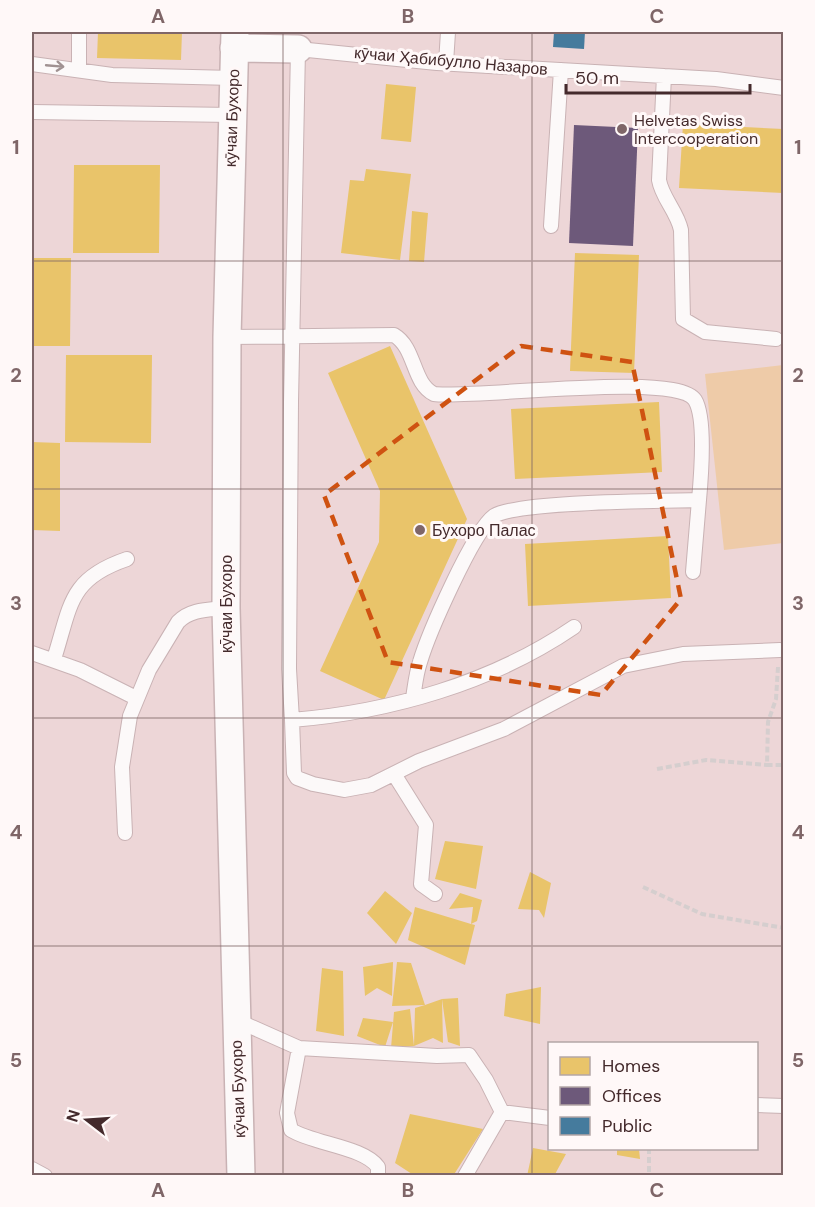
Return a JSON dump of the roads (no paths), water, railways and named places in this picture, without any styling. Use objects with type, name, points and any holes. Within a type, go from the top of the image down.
[{"type":"street","points":[[235,40],[298,49]]},
{"type":"street","name":"кӯчаи Бухоро","points":[[235,40],[227,337],[226,608],[241,1176]]},
{"type":"lane","points":[[79,32],[79,68]]},
{"type":"lane","points":[[446,63],[447,32]]},
{"type":"lane","points":[[298,49],[289,657],[294,773],[303,782],[344,790],[356,789],[419,761],[504,729],[623,666],[683,654],[780,650]]},
{"type":"lane","name":"кӯчаи Ҳабибулло Назаров","points":[[298,49],[446,63],[743,81],[783,88]]},
{"type":"lane","points":[[32,64],[79,68],[112,75],[233,78]]},
{"type":"lane","points":[[550,226],[561,70]]},
{"type":"lane","points":[[664,76],[659,180],[663,192],[678,217],[681,230],[683,319],[705,332],[777,339]]},
{"type":"lane","points":[[32,112],[232,115]]},
{"type":"lane","points":[[227,337],[394,335],[406,346],[424,385],[434,394],[624,386],[681,390],[695,400],[702,448],[693,572]]},
{"type":"lane","points":[[414,698],[420,662],[427,643],[475,541],[494,516],[516,509],[699,500]]},
{"type":"lane","points":[[54,659],[81,585],[100,569],[127,559]]},
{"type":"lane","points":[[125,834],[123,753],[136,698],[178,622],[186,614],[226,608]]},
{"type":"lane","points":[[292,720],[367,710],[414,698],[492,672],[550,643],[574,627]]},
{"type":"lane","points":[[32,653],[54,659],[136,698]]},
{"type":"lane","points":[[394,774],[426,825],[421,884],[435,894]]},
{"type":"lane","points":[[236,1020],[299,1047],[437,1056],[469,1054],[486,1080],[502,1112]]},
{"type":"lane","points":[[299,1047],[288,1113],[291,1130],[303,1137],[368,1159],[378,1167],[378,1176]]},
{"type":"lane","points":[[758,1105],[783,1106]]},
{"type":"lane","points":[[502,1112],[548,1118]]},
{"type":"lane","points":[[465,1176],[502,1112]]},
{"type":"lane","points":[[32,1169],[45,1176]]},
{"type":"place","name":"Helvetas Swiss Intercooperation","points":[[622,129]]},
{"type":"place","name":"Бухоро Палас","points":[[420,530]]}]
